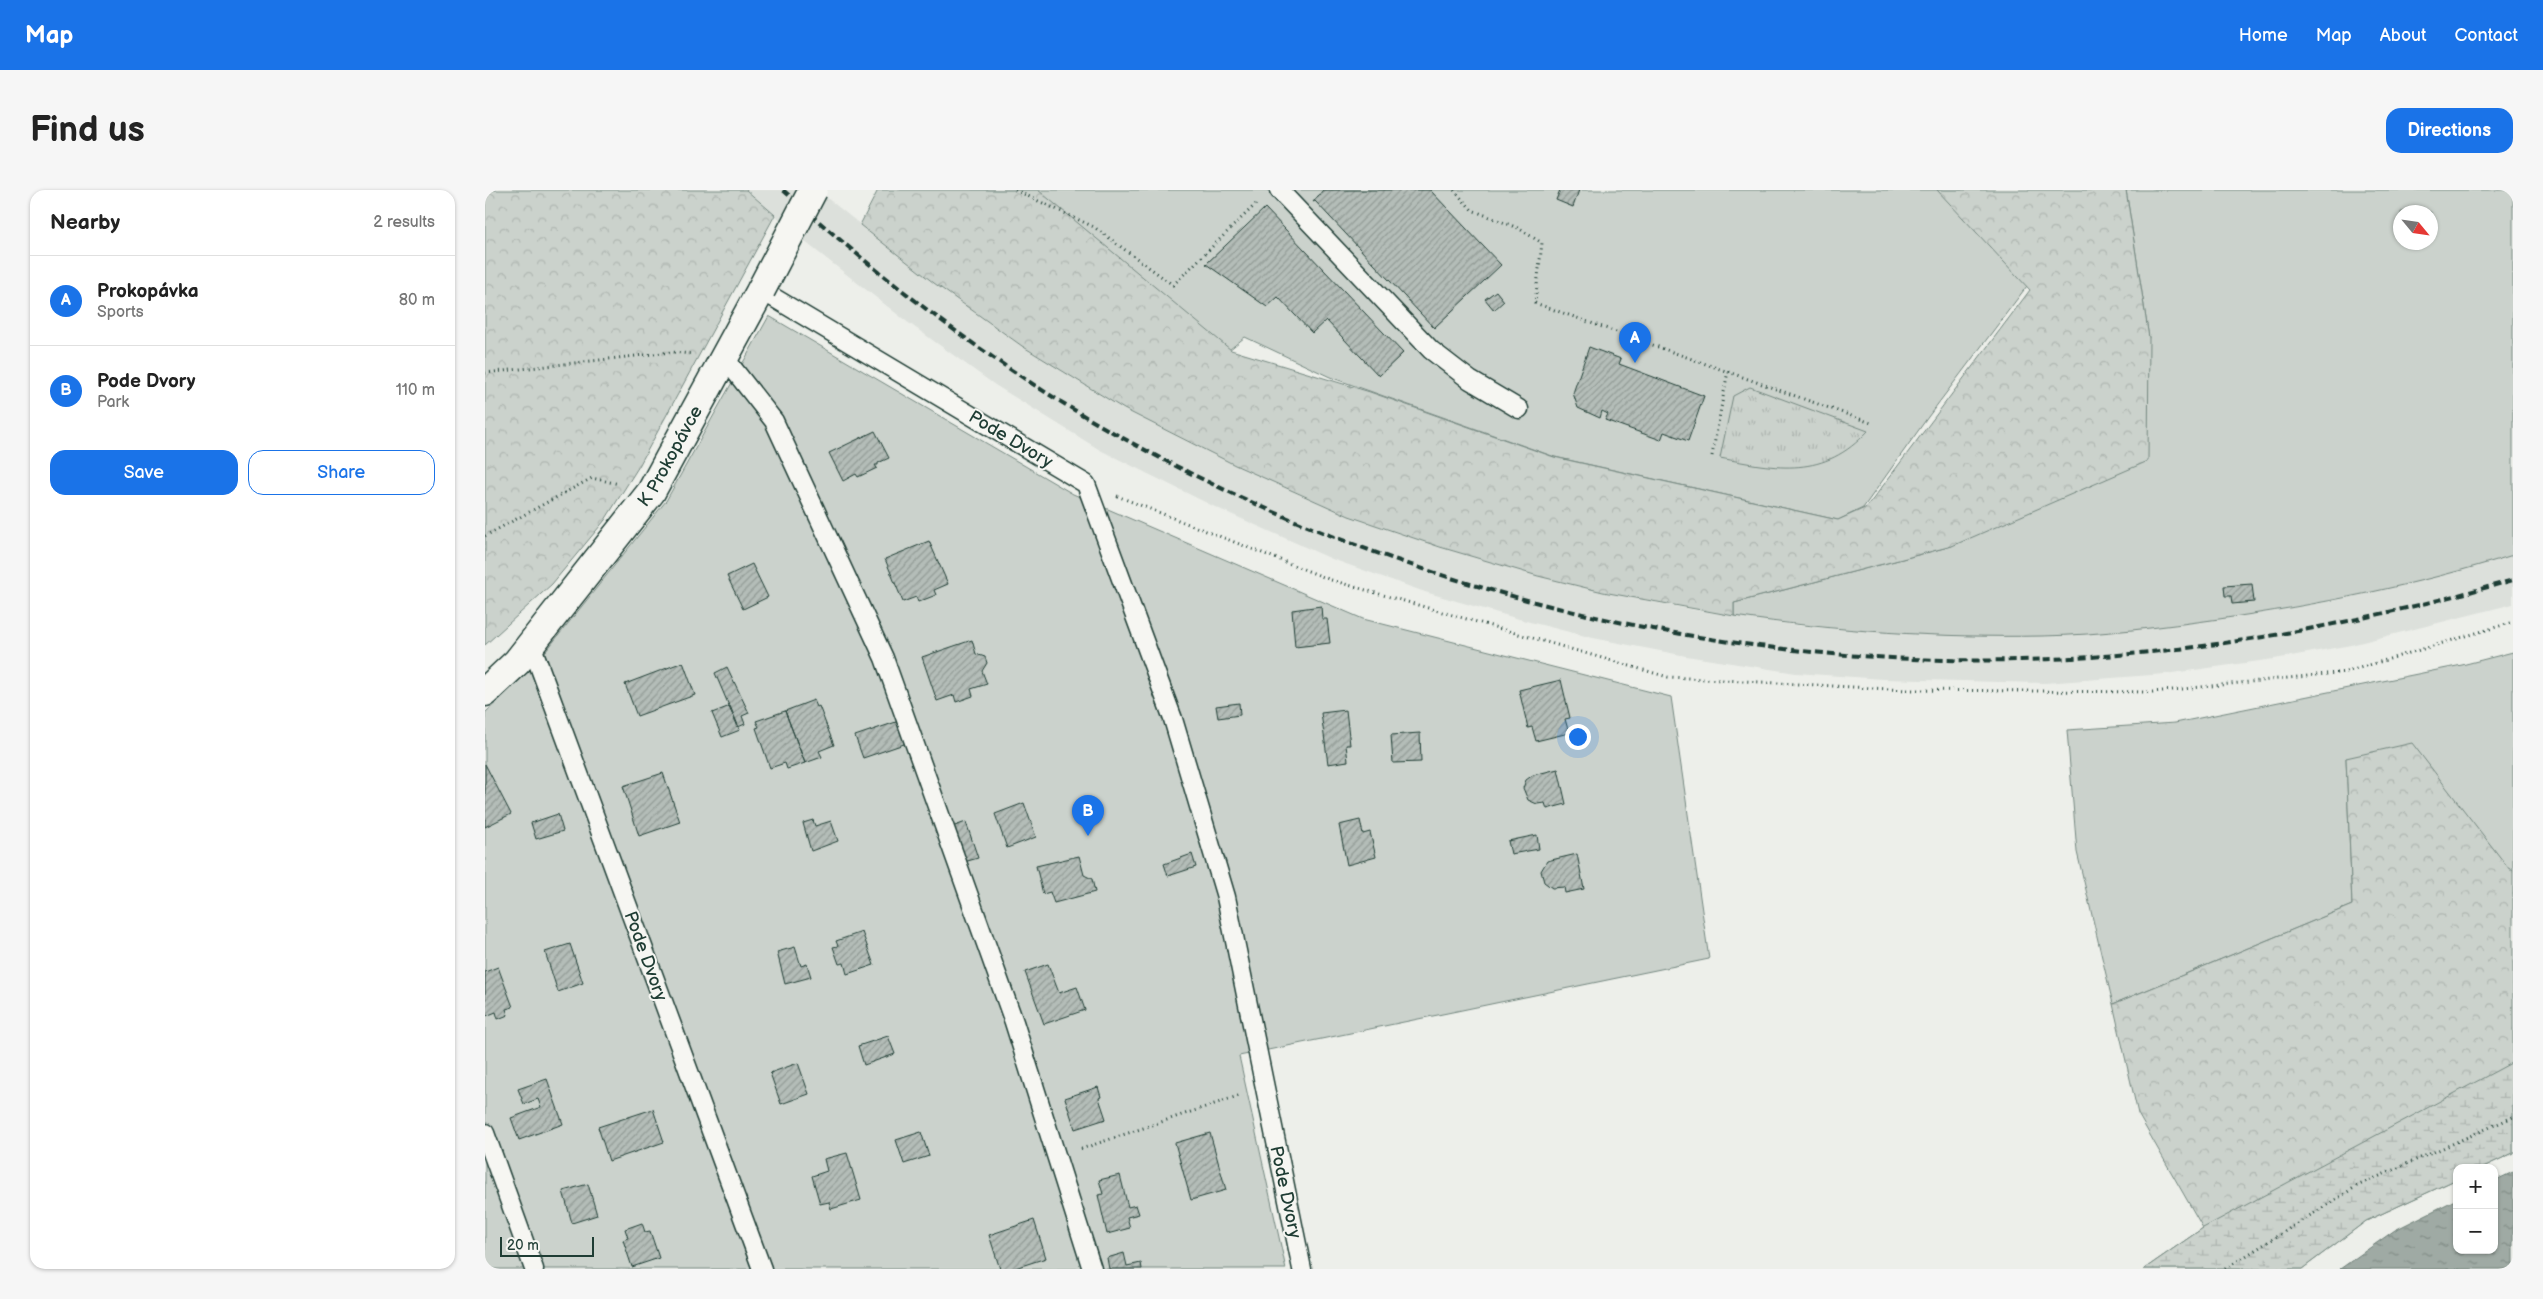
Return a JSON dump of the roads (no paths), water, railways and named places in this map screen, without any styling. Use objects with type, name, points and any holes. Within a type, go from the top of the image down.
[{"type":"street","name":"K Prokopávce","points":[[485,692],[517,662],[651,492],[724,357],[768,294],[813,190]]},
{"type":"lane","points":[[1279,190],[1431,350],[1470,380],[1519,409]]},
{"type":"lane","name":"Pode Dvory","points":[[768,294],[1086,484],[1173,719],[1225,897],[1302,1269]]},
{"type":"lane","points":[[724,357],[774,421],[884,658],[1014,1022],[1092,1269]]},
{"type":"lane","name":"Pode Dvory","points":[[531,644],[762,1269]]},
{"type":"lane","points":[[485,1133],[534,1269]]},
{"type":"water","points":[[2513,1172],[2513,1269],[2340,1269],[2395,1230],[2453,1201],[2453,1254],[2498,1254],[2498,1179]]},
{"type":"railway","points":[[783,190],[859,255],[938,318],[1020,375],[1105,428],[1217,486],[1332,536],[1451,578],[1573,612],[1696,637],[1821,653],[1947,660],[2073,658],[2129,654],[2240,641],[2350,621],[2513,580]]},
{"type":"place","name":"Prokopávka","points":[[1635,363]]},
{"type":"place","name":"Pode Dvory","points":[[1088,836]]}]
